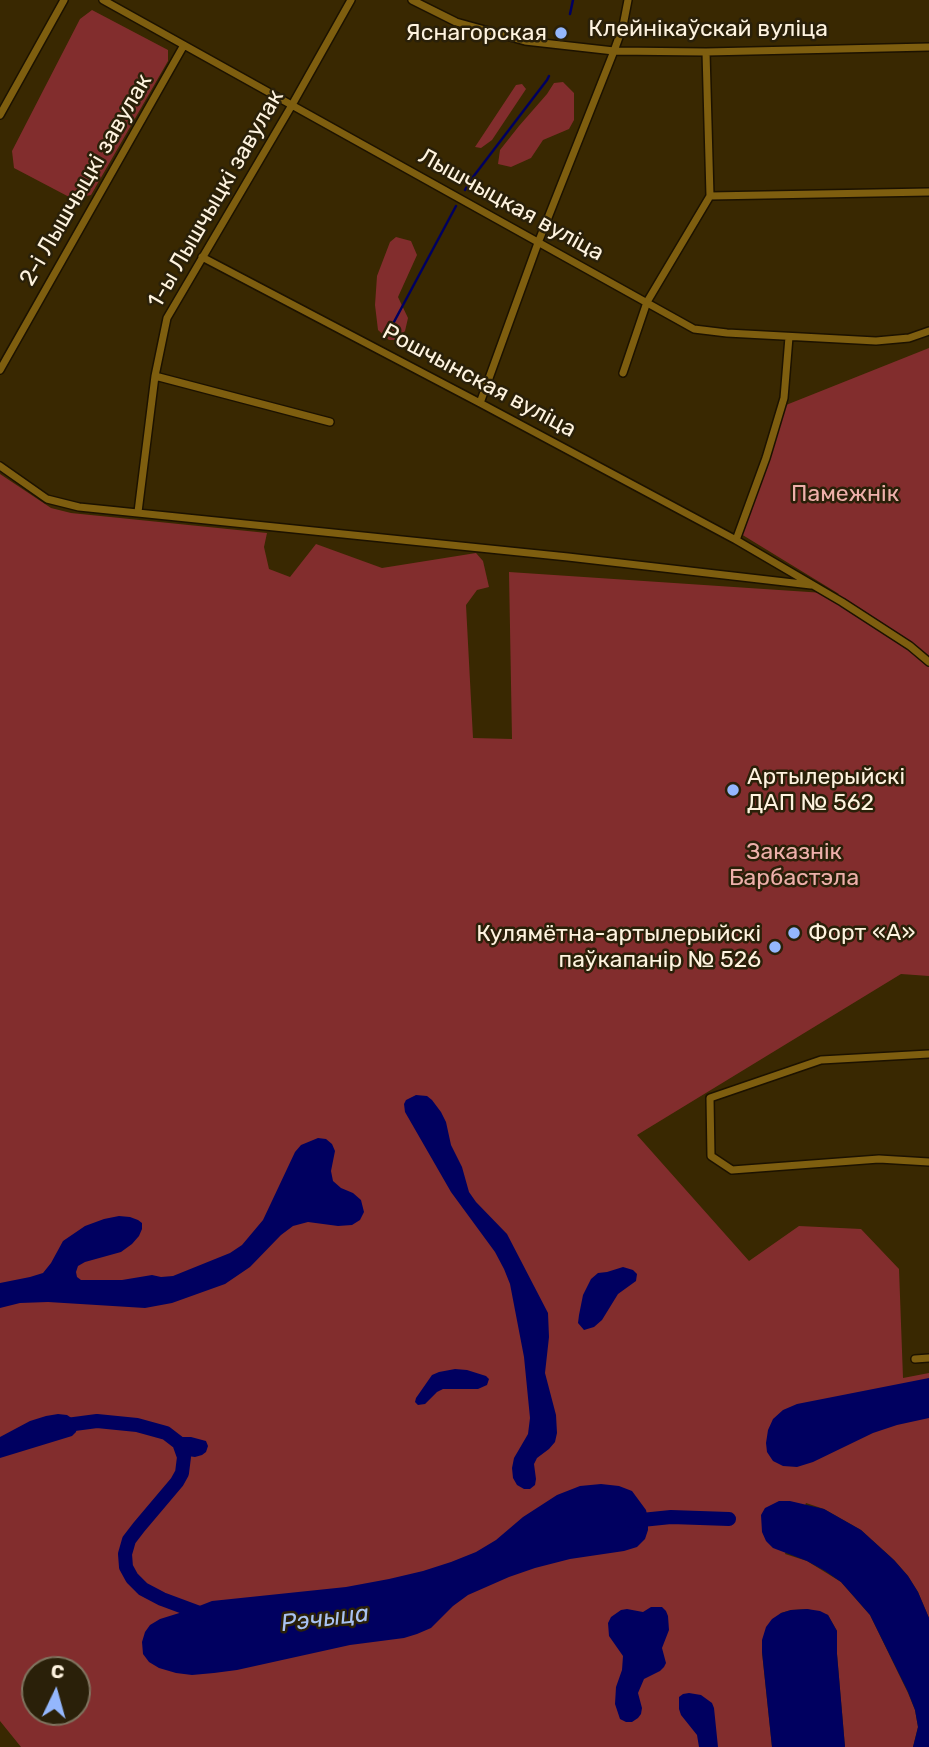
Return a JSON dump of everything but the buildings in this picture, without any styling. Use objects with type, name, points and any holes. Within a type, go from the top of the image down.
[{"type":"street","points":[[0,115],[64,0]]},
{"type":"street","name":"Лышчыцкая вуліца","points":[[103,0],[694,329],[876,341],[909,338],[929,331]]},
{"type":"street","name":"1-ы Лышчыцкі завулак","points":[[138,512],[155,376],[167,318],[351,0]]},
{"type":"street","name":"Клейнікаўскай вуліца","points":[[412,0],[456,22],[525,41],[614,51],[706,52],[929,47]]},
{"type":"street","points":[[480,403],[538,243],[614,51],[628,0]]},
{"type":"street","name":"2-і Лышчыцкі завулак","points":[[0,370],[184,45]]},
{"type":"street","points":[[622,373],[647,302],[710,196],[706,52]]},
{"type":"street","points":[[710,196],[929,192]]},
{"type":"street","name":"Рошчынская вуліца","points":[[202,257],[736,540],[815,586],[909,646],[929,662]]},
{"type":"street","points":[[736,540],[766,458],[784,398],[789,337]]},
{"type":"street","points":[[155,376],[330,422]]},
{"type":"street","points":[[0,466],[47,499],[79,507],[568,557],[815,586]]},
{"type":"street","points":[[929,1054],[821,1060],[710,1098],[711,1156],[732,1170],[879,1158],[929,1162]]},
{"type":"street","points":[[915,1359],[929,1358]]},
{"type":"green space","points":[[92,10],[168,50],[168,61],[91,195],[73,199],[14,168],[12,151],[80,19]]},
{"type":"green space","points":[[563,82],[574,93],[574,120],[569,129],[543,140],[531,158],[511,167],[498,164],[500,150],[519,126],[554,83]]},
{"type":"green space","points":[[522,84],[526,89],[492,140],[481,148],[475,147],[516,85]]},
{"type":"green space","points":[[396,237],[411,241],[417,255],[398,297],[408,318],[405,331],[396,340],[389,340],[378,330],[375,305],[377,276],[390,242]]},
{"type":"green space","points":[[929,348],[929,976],[901,974],[637,1135],[749,1261],[799,1226],[861,1229],[899,1269],[903,1378],[929,1373],[929,1618],[918,1592],[894,1560],[861,1530],[824,1509],[806,1503],[785,1554],[807,1561],[841,1582],[870,1615],[915,1710],[918,1727],[913,1747],[845,1747],[837,1631],[828,1615],[807,1609],[781,1613],[762,1652],[772,1747],[21,1747],[0,1721],[0,474],[51,508],[71,513],[267,533],[264,547],[269,569],[290,577],[316,544],[382,568],[476,553],[483,561],[489,587],[477,590],[466,605],[473,738],[512,739],[509,572],[839,594],[741,534],[786,405]]},
{"type":"water","points":[[416,1095],[427,1096],[441,1112],[469,1192],[507,1234],[548,1313],[549,1337],[545,1373],[556,1415],[557,1433],[555,1442],[534,1464],[536,1479],[535,1485],[530,1489],[517,1485],[512,1468],[514,1458],[528,1434],[530,1418],[524,1357],[510,1284],[495,1252],[451,1192],[405,1112],[406,1100]]},
{"type":"water","points":[[318,1138],[326,1139],[335,1151],[331,1171],[333,1181],[361,1200],[364,1212],[360,1220],[352,1225],[308,1222],[293,1226],[250,1267],[225,1284],[172,1303],[145,1308],[48,1302],[20,1303],[0,1308],[0,1283],[43,1273],[63,1241],[85,1226],[104,1219],[130,1217],[142,1223],[142,1229],[132,1244],[121,1252],[78,1266],[77,1277],[81,1280],[173,1276],[230,1253],[242,1245],[263,1220],[295,1152],[301,1145]]},
{"type":"water","points":[[623,1267],[637,1274],[636,1281],[618,1294],[602,1320],[594,1327],[584,1330],[578,1323],[579,1315],[583,1295],[591,1279],[598,1273]]},
{"type":"water","points":[[455,1369],[486,1376],[489,1379],[487,1385],[478,1389],[443,1389],[425,1404],[418,1405],[415,1402],[432,1375]]},
{"type":"water","points":[[929,1378],[929,1418],[873,1433],[797,1467],[783,1466],[773,1461],[767,1452],[768,1430],[773,1419],[783,1410],[797,1404]]},
{"type":"water","points":[[58,1414],[67,1415],[77,1425],[72,1436],[0,1458],[0,1437],[30,1421]]},
{"type":"water","points":[[183,1437],[206,1441],[206,1452],[195,1457],[178,1452],[175,1444]]},
{"type":"water","points":[[601,1484],[632,1491],[646,1510],[648,1530],[645,1539],[637,1547],[570,1559],[509,1577],[468,1595],[431,1628],[417,1634],[350,1645],[237,1670],[192,1675],[159,1668],[143,1654],[145,1632],[160,1619],[212,1601],[346,1587],[423,1571],[476,1552],[557,1495],[580,1486]]},
{"type":"water","points":[[779,1501],[824,1509],[861,1530],[894,1560],[918,1592],[929,1618],[929,1747],[913,1747],[918,1727],[915,1710],[870,1615],[841,1582],[807,1561],[773,1548],[766,1541],[762,1532],[761,1515],[765,1508]]},
{"type":"water","points":[[651,1607],[662,1607],[668,1616],[669,1630],[662,1648],[666,1663],[660,1671],[644,1679],[638,1693],[641,1714],[632,1722],[626,1722],[620,1719],[615,1704],[623,1656],[609,1636],[608,1623],[611,1617],[621,1610],[643,1612]]},
{"type":"water","points":[[807,1609],[828,1615],[837,1631],[845,1747],[772,1747],[762,1640],[772,1619],[791,1610]]},
{"type":"water","points":[[689,1693],[701,1695],[712,1703],[718,1747],[699,1747],[697,1735],[681,1715],[679,1697]]},
{"type":"waterway","points":[[570,14],[573,0]]},
{"type":"waterway","points":[[465,190],[549,76]]},
{"type":"waterway","points":[[387,335],[456,206]]},
{"type":"waterway","name":"Рэчыца","points":[[59,1426],[97,1421],[137,1425],[166,1433],[179,1443],[184,1457],[182,1473],[129,1540],[125,1554],[126,1567],[143,1589],[205,1615]]},
{"type":"waterway","name":"Рэчыца","points":[[632,1521],[671,1517],[729,1519]]},
{"type":"place","name":"Яснагорская","points":[[561,33]]},
{"type":"place","name":"Артылерыйскі ДАП № 562","points":[[733,790]]},
{"type":"place","name":"Форт «А»","points":[[794,933]]},
{"type":"place","name":"Кулямётна-артылерыйскі паўкапанір № 526","points":[[775,947]]},
{"type":"park label","name":"Памежнік","points":[[845,494]]},
{"type":"park label","name":"Заказнік Барбастэла","points":[[794,865]]}]
